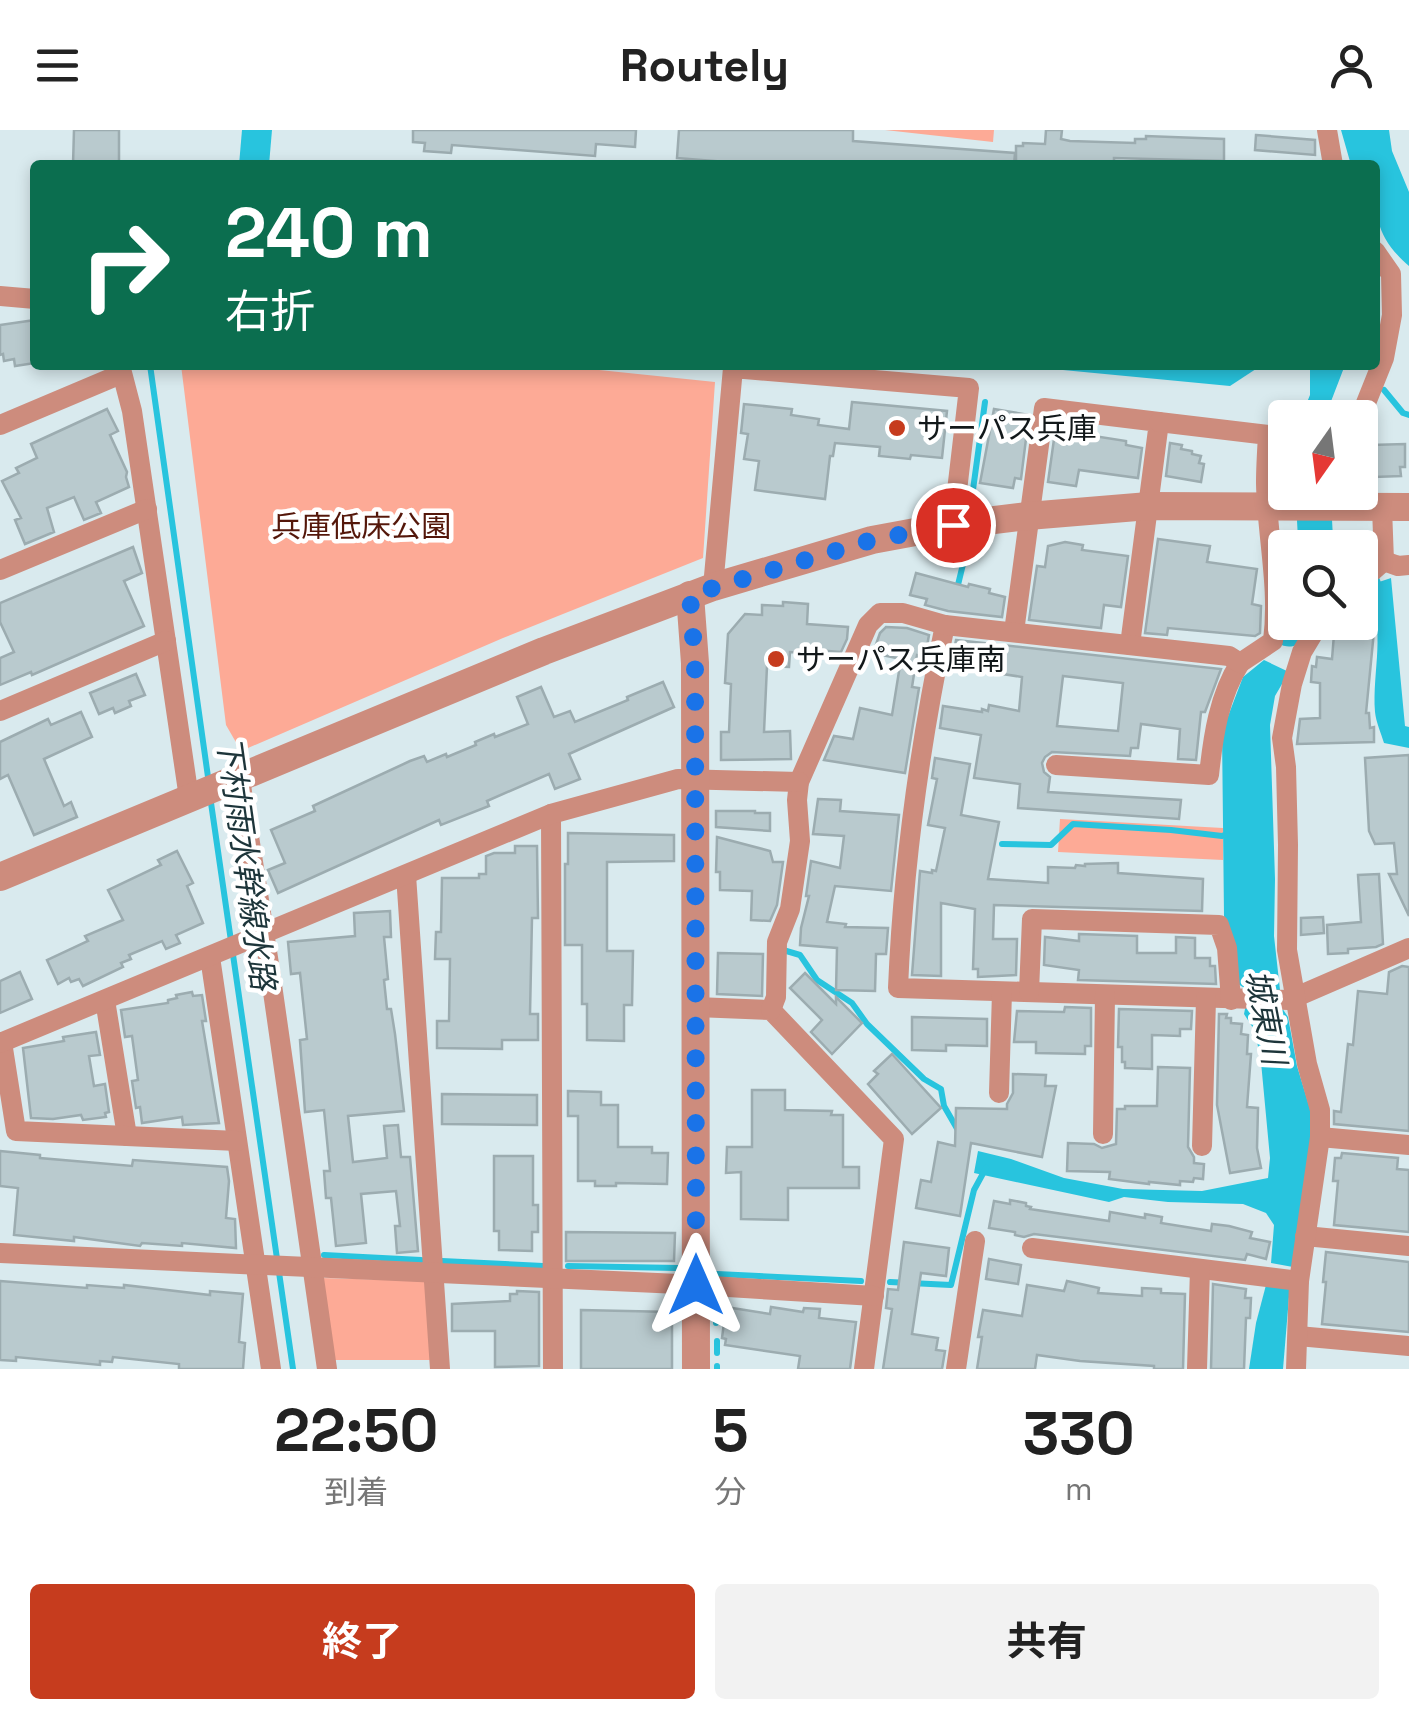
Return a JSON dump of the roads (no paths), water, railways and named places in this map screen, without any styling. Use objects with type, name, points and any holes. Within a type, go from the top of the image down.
[{"type":"street","points":[[1326,130],[1332,160]]},
{"type":"street","points":[[1380,258],[1391,274],[1392,315],[1380,368]]},
{"type":"street","points":[[0,296],[30,299]]},
{"type":"street","points":[[0,424],[120,370],[132,411],[193,797]]},
{"type":"street","points":[[696,1369],[695,663],[732,370]]},
{"type":"street","points":[[756,370],[969,388],[953,525]]},
{"type":"street","points":[[1367,400],[1379,370]]},
{"type":"street","points":[[1014,632],[1044,408],[1268,436],[1268,489]]},
{"type":"street","points":[[1130,645],[1160,422]]},
{"type":"street","points":[[0,877],[544,652],[702,591],[872,540],[1028,516],[1148,506],[1268,506]]},
{"type":"street","points":[[0,570],[147,509]]},
{"type":"street","points":[[1056,765],[1209,775],[1214,732],[1232,676],[1240,663],[1272,641],[1275,510]]},
{"type":"street","points":[[1378,570],[1409,565]]},
{"type":"street","points":[[771,1010],[776,996],[777,942],[790,909],[800,841],[799,782],[868,626],[880,613],[903,612],[945,625],[1229,656],[1240,663]]},
{"type":"street","points":[[945,625],[901,908],[898,988],[1293,999],[1409,948]]},
{"type":"street","points":[[1296,1369],[1298,1282],[1320,1137],[1320,1110],[1293,999],[1287,950],[1288,845],[1282,738],[1292,684],[1309,640]]},
{"type":"street","points":[[0,711],[166,641]]},
{"type":"street","points":[[1272,641],[1302,652]]},
{"type":"street","points":[[237,1141],[16,1132],[1,1042],[550,814],[678,779],[799,782]]},
{"type":"street","points":[[232,782],[256,938],[270,964],[305,1267],[327,1369]]},
{"type":"street","points":[[550,814],[553,1369]]},
{"type":"street","points":[[406,875],[440,1369]]},
{"type":"street","points":[[1029,992],[1032,919],[1219,925],[1227,948],[1235,1000]]},
{"type":"street","points":[[213,956],[237,1141],[261,1265],[271,1369]]},
{"type":"street","points":[[999,1093],[1002,992]]},
{"type":"street","points":[[1103,1134],[1105,995]]},
{"type":"street","points":[[1202,1146],[1206,999]]},
{"type":"street","points":[[106,1000],[126,1136]]},
{"type":"street","points":[[696,1008],[771,1010],[894,1139],[864,1369]]},
{"type":"street","points":[[1320,1137],[1409,1146]]},
{"type":"street","points":[[1305,1236],[1409,1246]]},
{"type":"street","points":[[956,1369],[975,1240]]},
{"type":"street","points":[[1032,1248],[1298,1282]]},
{"type":"street","points":[[0,1254],[874,1296]]},
{"type":"street","points":[[1197,1369],[1200,1269]]},
{"type":"street","points":[[1298,1336],[1409,1346]]},
{"type":"water","points":[[242,130],[272,130],[269,160],[239,160]]},
{"type":"water","points":[[1341,130],[1389,130],[1392,151],[1409,192],[1409,266],[1388,243],[1380,226],[1380,160],[1350,160]]},
{"type":"water","points":[[1064,370],[1254,370],[1230,386]]},
{"type":"water","points":[[1310,370],[1343,370],[1332,400],[1308,400]]},
{"type":"water","points":[[1391,578],[1409,748],[1384,743],[1377,724],[1379,582]]},
{"type":"water","name":"城東川","points":[[1264,660],[1289,672],[1275,696],[1270,725],[1274,936],[1282,1008],[1288,1017],[1311,1112],[1293,1267],[1271,1263],[1274,1225],[1266,1213],[1243,1204],[1124,1197],[1109,1202],[974,1173],[978,1151],[1064,1178],[1123,1189],[1202,1191],[1268,1178],[1270,1158],[1261,1062],[1255,1031],[1244,1014],[1246,989],[1238,984],[1224,916],[1222,732],[1243,677]]},
{"type":"water","points":[[1266,1285],[1290,1285],[1283,1369],[1249,1369],[1256,1323]]},
{"type":"waterway","name":"下村雨水幹線水路","points":[[151,370],[209,784]]},
{"type":"waterway","points":[[1384,390],[1409,415]]},
{"type":"waterway","points":[[972,497],[985,402]]},
{"type":"waterway","points":[[1314,510],[1315,530]]},
{"type":"waterway","points":[[956,593],[965,556]]},
{"type":"waterway","points":[[1378,583],[1380,588]]},
{"type":"waterway","name":"下村雨水幹線水路","points":[[210,796],[293,1369]]},
{"type":"waterway","points":[[1002,844],[1051,845],[1073,824],[1227,834]]},
{"type":"waterway","points":[[783,950],[800,955],[817,980],[852,1003],[867,1024],[924,1079],[941,1089],[944,1106],[959,1132]]},
{"type":"waterway","points":[[890,1282],[951,1285],[974,1190],[986,1168]]},
{"type":"waterway","points":[[324,1255],[421,1260]]},
{"type":"waterway","points":[[442,1261],[543,1266]]},
{"type":"waterway","points":[[568,1266],[678,1268]]},
{"type":"waterway","points":[[717,1274],[861,1281]]},
{"type":"waterway","points":[[716,1300],[716,1323]]},
{"type":"waterway","points":[[717,1341],[717,1353]]},
{"type":"place","name":"サーパス兵庫","points":[[897,428]]},
{"type":"place","name":"サーパス兵庫南","points":[[776,659]]},
{"type":"park label","name":"兵庫低床公園","points":[[361,526]]}]
